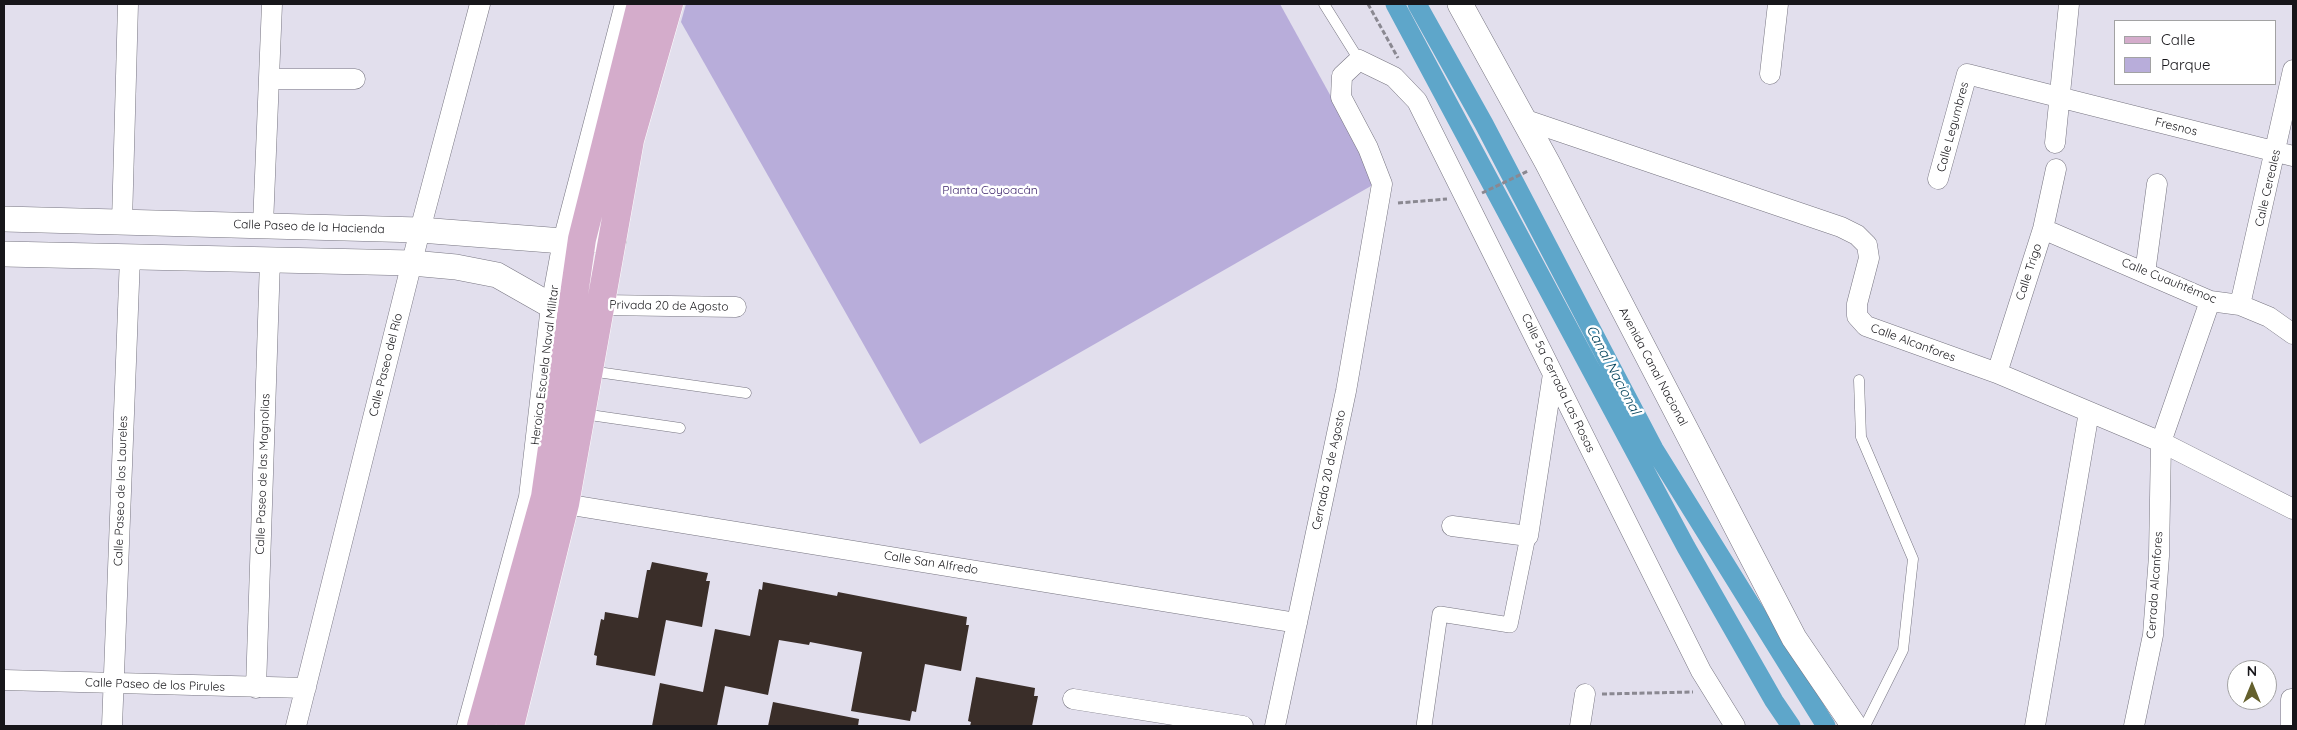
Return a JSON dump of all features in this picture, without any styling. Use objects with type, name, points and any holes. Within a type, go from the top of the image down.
[{"type":"main road","name":"Heroica Escuela Naval Militar","points":[[481,726],[545,497],[561,311],[572,240],[641,4]]},
{"type":"main road","points":[[510,726],[565,504],[583,414],[630,140],[669,4]]},
{"type":"street","points":[[122,222],[128,4]]},
{"type":"street","points":[[263,225],[272,4]]},
{"type":"street","name":"Calle Paseo del Río","points":[[296,726],[420,230],[480,4]]},
{"type":"street","name":"Heroica Escuela Naval Militar","points":[[572,240],[625,4]]},
{"type":"street","name":"Avenida Canal Nacional","points":[[1460,4],[1794,638],[1854,726]]},
{"type":"street","points":[[1770,74],[1778,4]]},
{"type":"street","points":[[2055,143],[2069,4]]},
{"type":"street","name":"Calle 5a Cerrada Las Rosas","points":[[1359,60],[1394,77],[1417,101],[1474,195],[1554,374],[1701,671],[1735,726]]},
{"type":"street","name":"Cerrada 20 de Agosto","points":[[1274,726],[1346,391],[1382,184],[1368,148],[1341,97],[1342,76],[1359,60]]},
{"type":"street","name":"Calle Cereales","points":[[2240,305],[2285,154],[2293,70]]},
{"type":"street","name":"Fresnos","points":[[1967,74],[2285,154]]},
{"type":"street","name":"Calle Legumbres","points":[[1938,179],[1967,74]]},
{"type":"street","points":[[269,79],[355,79]]},
{"type":"street","name":"Calle Alcanfores","points":[[1522,119],[1841,227],[1857,235],[1867,245],[1869,258],[1857,304],[1857,316],[1866,326],[1997,373],[2161,442],[2293,509]]},
{"type":"street","name":"Calle Trigo","points":[[1997,373],[2043,229],[2056,169]]},
{"type":"street","points":[[2145,273],[2157,184]]},
{"type":"street","name":"Calle Paseo de la Hacienda","points":[[4,219],[420,230],[572,240],[614,239]]},
{"type":"street","points":[[82,255],[83,221]]},
{"type":"street","points":[[164,223],[164,257]]},
{"type":"street","name":"Calle Cuauhtémoc","points":[[2043,229],[2210,301],[2240,305],[2269,317],[2293,334]]},
{"type":"street","points":[[4,254],[412,263],[456,267],[497,275],[561,311]]},
{"type":"street","name":"Calle Paseo de los Laureles","points":[[112,726],[130,257]]},
{"type":"street","name":"Calle Paseo de las Magnolias","points":[[256,688],[270,260]]},
{"type":"street","points":[[2161,442],[2210,301]]},
{"type":"street","name":"Privada 20 de Agosto","points":[[602,305],[736,307]]},
{"type":"street","name":"Heroica Escuela Naval Militar","points":[[467,726],[529,497],[561,311]]},
{"type":"street","points":[[1424,726],[1440,614],[1510,625],[1528,536],[1554,374]]},
{"type":"street","points":[[2035,726],[2089,412]]},
{"type":"street","name":"Cerrada Alcanfores","points":[[2134,726],[2153,635],[2159,556],[2161,442]]},
{"type":"street","name":"Calle San Alfredo","points":[[565,504],[1297,623]]},
{"type":"street","points":[[1452,526],[1528,536]]},
{"type":"street","name":"Calle Paseo de los Pirules","points":[[4,680],[306,688]]},
{"type":"street","points":[[1580,726],[1585,694]]},
{"type":"street","points":[[1072,699],[1243,726]]},
{"type":"street","points":[[2291,726],[2291,699],[2293,699]]},
{"type":"lane","points":[[1324,4],[1359,60]]},
{"type":"lane","points":[[590,372],[746,393]]},
{"type":"lane","points":[[1859,380],[1861,437],[1913,559],[1903,650],[1865,726]]},
{"type":"lane","points":[[583,414],[680,428]]},
{"type":"path","points":[[1378,212],[1399,202],[1474,195],[1520,174]]},
{"type":"path","points":[[1585,694],[1714,692]]},
{"type":"green space","name":"Planta Coyoacán","points":[[686,4],[1280,4],[1378,182],[920,444],[681,22]]},
{"type":"building","points":[[652,562],[708,573],[706,581],[710,581],[702,627],[666,620],[655,676],[596,665],[597,656],[594,655],[601,619],[604,620],[605,612],[638,618],[647,570],[650,570]]},
{"type":"building","points":[[763,582],[837,596],[838,592],[967,617],[966,625],[969,625],[961,671],[925,664],[916,712],[912,711],[910,721],[851,711],[862,652],[810,642],[809,645],[779,640],[768,695],[725,686],[717,726],[652,726],[660,683],[703,692],[715,629],[750,636],[759,589],[762,590]]},
{"type":"building","points":[[976,677],[1035,688],[1034,696],[1038,696],[1032,726],[970,726],[971,722],[968,721]]},
{"type":"building","points":[[773,702],[859,719],[858,726],[768,726]]},
{"type":"waterway","name":"Canal Nacional","points":[[1395,4],[1686,547],[1774,701],[1791,726]]},
{"type":"waterway","name":"Canal Nacional","points":[[1417,4],[1484,124],[1654,449],[1826,726]]}]
